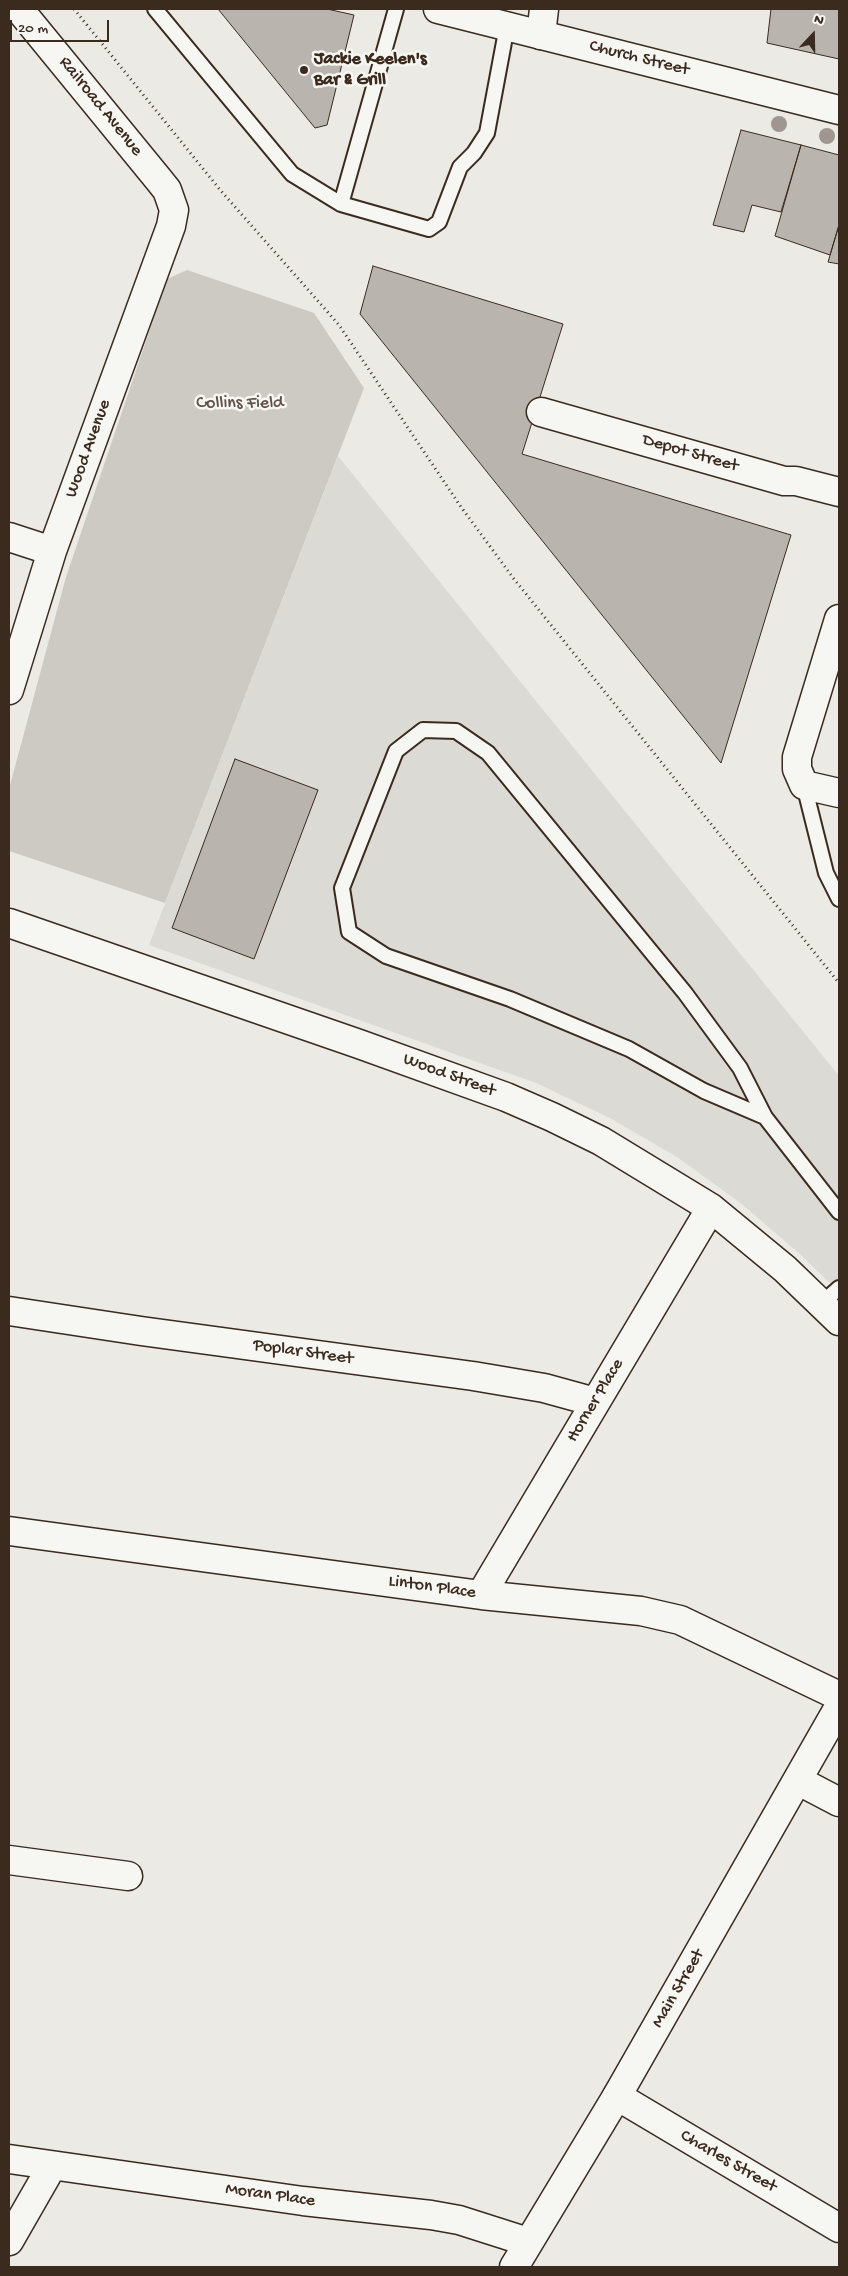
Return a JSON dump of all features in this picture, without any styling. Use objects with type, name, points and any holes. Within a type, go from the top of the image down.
[{"type":"street","name":"Railroad Avenue","points":[[19,9],[167,190],[174,210]]},
{"type":"street","name":"Church Street","points":[[438,9],[507,26],[543,22],[839,110]]},
{"type":"street","name":"Wood Avenue","points":[[9,690],[52,551],[171,226],[174,210]]},
{"type":"street","name":"Depot Street","points":[[542,412],[784,481],[796,481],[839,492]]},
{"type":"street","points":[[9,537],[52,551]]},
{"type":"street","points":[[839,619],[797,757],[800,777],[839,794]]},
{"type":"street","name":"Wood Street","points":[[9,923],[506,1097],[601,1141],[711,1208],[785,1269],[833,1304]]},
{"type":"street","name":"Horner Place","points":[[481,1595],[711,1208]]},
{"type":"street","name":"Poplar Street","points":[[9,1311],[150,1333],[473,1376],[544,1388],[596,1402]]},
{"type":"street","name":"Linton Place","points":[[9,1531],[481,1595],[641,1611],[680,1620],[839,1696]]},
{"type":"street","name":"Main Street","points":[[514,2267],[617,2096],[799,1781],[839,1707]]},
{"type":"street","points":[[799,1781],[839,1802]]},
{"type":"street","points":[[9,1860],[128,1876]]},
{"type":"street","name":"Charles Street","points":[[617,2096],[839,2228]]},
{"type":"street","name":"Moran Place","points":[[9,2159],[303,2201],[431,2215],[459,2220],[528,2242]]},
{"type":"street","points":[[9,2241],[52,2166]]},
{"type":"lane","points":[[155,9],[292,174],[341,204],[429,229],[439,222],[460,167],[474,153],[486,133],[507,26]]},
{"type":"lane","points":[[341,204],[396,9]]},
{"type":"lane","points":[[765,1117],[704,1091],[629,1049],[510,998],[386,956],[349,932],[342,888],[396,750],[423,730],[456,730],[488,753],[685,993],[740,1068],[765,1117],[839,1212]]},
{"type":"lane","points":[[800,777],[826,874],[839,899]]},
{"type":"path","points":[[74,9],[221,191],[334,319],[461,507],[508,572],[839,983]]},
{"type":"shaded area","points":[[338,456],[839,1076],[839,1292],[802,1256],[743,1205],[677,1157],[610,1118],[536,1083],[149,945]]},
{"type":"green space","name":"Collins Field","points":[[187,270],[314,313],[364,388],[165,903],[9,851],[9,789],[66,577],[167,279]]},
{"type":"building","name":"Jackie Keelen's Bar & Grill","points":[[218,9],[327,9],[354,15],[327,125],[315,128]]},
{"type":"building","points":[[771,9],[839,9],[839,59],[767,43]]},
{"type":"building","points":[[741,130],[801,145],[781,212],[752,205],[744,232],[713,225]]},
{"type":"building","points":[[801,145],[839,155],[839,225],[830,255],[775,236]]},
{"type":"building","points":[[839,225],[839,264],[828,262]]},
{"type":"building","points":[[373,266],[563,324],[522,454],[791,535],[721,763],[360,314]]},
{"type":"building","points":[[235,759],[318,790],[254,959],[172,928]]},
{"type":"place","name":"Jackie Keelen's Bar & Grill","points":[[304,70]]}]
